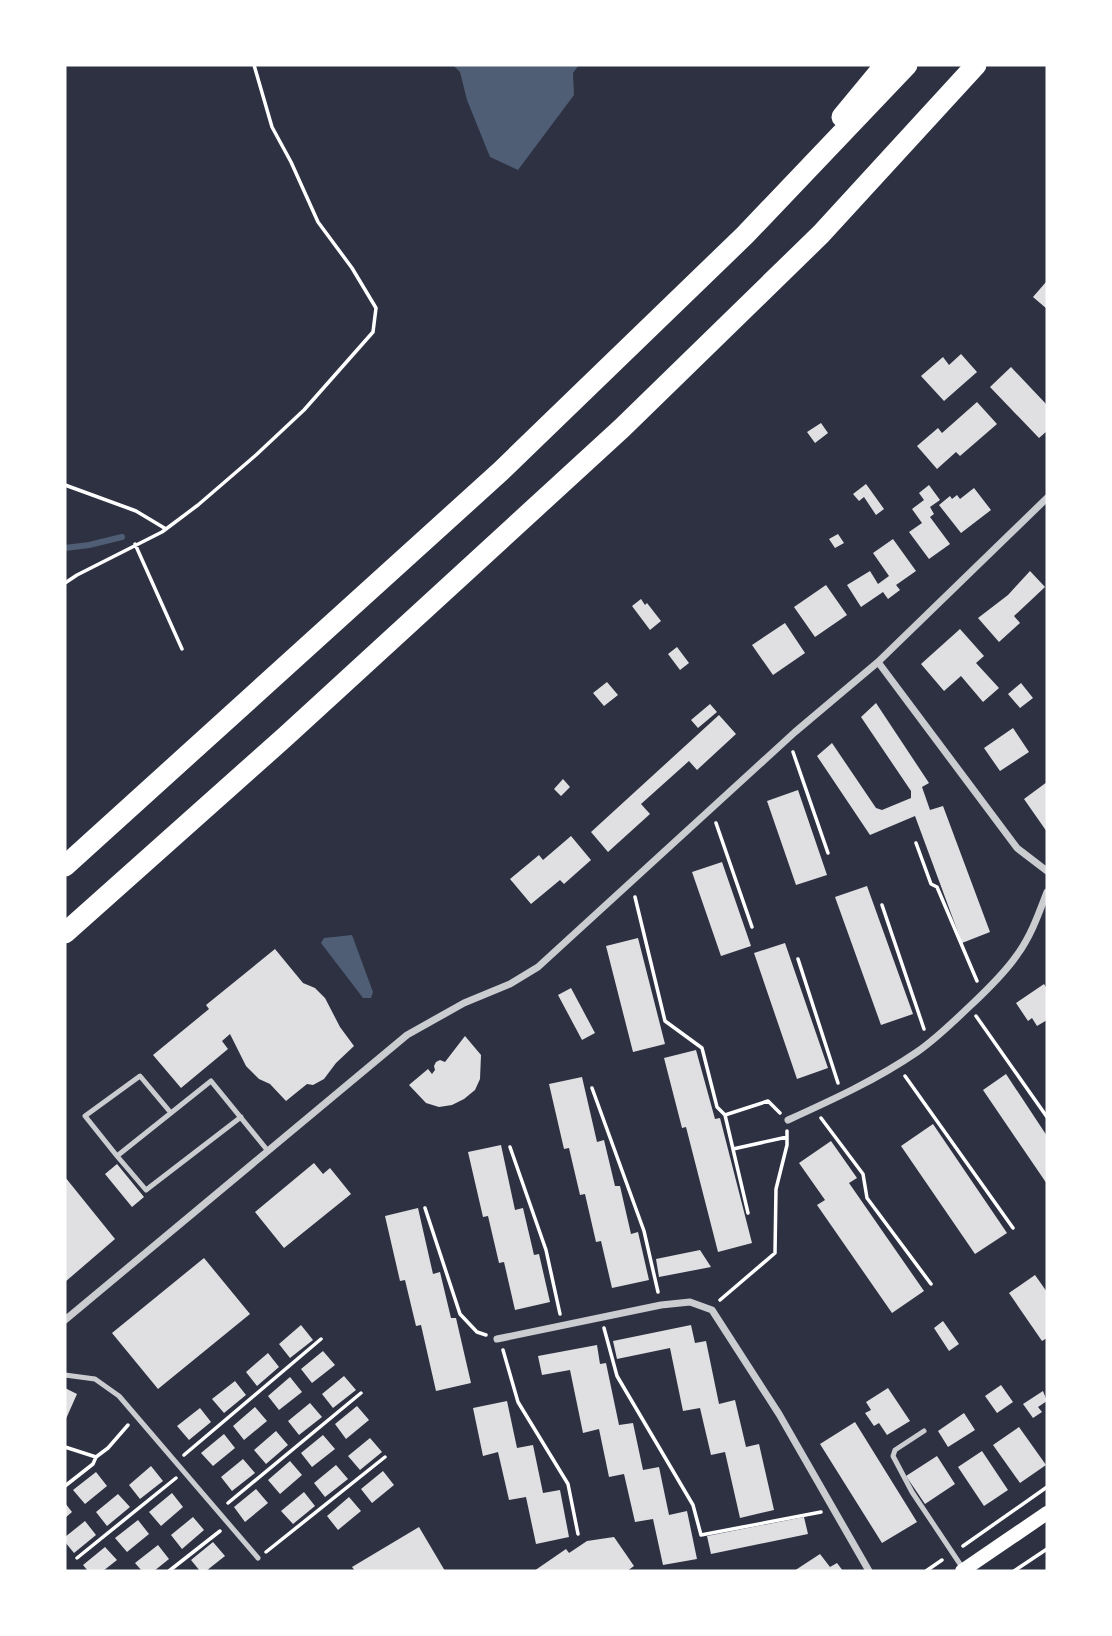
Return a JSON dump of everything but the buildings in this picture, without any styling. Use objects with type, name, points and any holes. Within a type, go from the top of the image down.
[{"type":"highway","points":[[745,235],[885,65]]},
{"type":"highway","points":[[65,866],[501,471],[745,235],[907,65]]},
{"type":"highway","points":[[65,933],[276,745],[622,428],[821,234],[976,65]]},
{"type":"main road","points":[[963,1571],[1047,1513]]},
{"type":"street","points":[[65,1320],[407,1035],[464,1003],[510,984],[538,967],[788,738],[878,662],[1047,498]]},
{"type":"street","points":[[878,662],[1017,848],[1047,871]]},
{"type":"street","points":[[788,1120],[897,1065],[929,1042],[969,1007],[1017,955],[1047,892]]},
{"type":"street","points":[[498,1339],[661,1305],[690,1302],[712,1310],[779,1414],[869,1571]]},
{"type":"lane","points":[[171,1112],[140,1076],[85,1116],[146,1190],[241,1117]]},
{"type":"lane","points":[[117,1156],[211,1081],[268,1151]]},
{"type":"lane","points":[[65,1376],[95,1379],[119,1396],[258,1558]]},
{"type":"lane","points":[[924,1431],[895,1450],[893,1457],[912,1492],[963,1571]]},
{"type":"path","points":[[65,583],[166,529],[198,505],[304,410],[373,332],[376,308],[352,268],[318,222],[272,127],[254,65]]},
{"type":"path","points":[[65,485],[136,512],[166,529]]},
{"type":"path","points":[[135,544],[182,649]]},
{"type":"path","points":[[788,738],[828,853]]},
{"type":"path","points":[[711,810],[752,927]]},
{"type":"path","points":[[916,844],[931,884],[937,887],[983,994]]},
{"type":"path","points":[[632,883],[665,1021],[702,1048],[717,1107],[725,1115],[748,1213]]},
{"type":"path","points":[[882,905],[929,1042]]},
{"type":"path","points":[[798,959],[842,1095]]},
{"type":"path","points":[[969,1007],[1047,1117]]},
{"type":"path","points":[[897,1065],[1013,1228]]},
{"type":"path","points":[[592,1088],[644,1231],[661,1305]]},
{"type":"path","points":[[712,1310],[726,1294],[775,1253],[776,1189],[787,1138],[788,1120],[768,1101],[725,1115]]},
{"type":"path","points":[[813,1108],[863,1174],[867,1198],[931,1284]]},
{"type":"path","points":[[733,1149],[787,1138]]},
{"type":"path","points":[[510,1147],[546,1250],[562,1326]]},
{"type":"path","points":[[425,1208],[460,1314],[477,1332],[498,1339],[518,1402],[568,1484],[578,1534]]},
{"type":"path","points":[[601,1319],[617,1376],[693,1505],[701,1535],[833,1509]]},
{"type":"path","points":[[176,1462],[321,1339]]},
{"type":"path","points":[[218,1511],[361,1393]]},
{"type":"path","points":[[65,1486],[108,1448],[130,1423],[133,1413]]},
{"type":"path","points":[[65,1447],[96,1457]]},
{"type":"path","points":[[258,1558],[385,1457]]},
{"type":"path","points":[[77,1558],[184,1472]]},
{"type":"path","points":[[926,1571],[1047,1487]]},
{"type":"path","points":[[169,1571],[229,1524]]},
{"type":"path","points":[[1014,1571],[1047,1549]]},
{"type":"water","points":[[453,65],[579,65],[573,73],[574,95],[518,170],[490,157],[467,100],[460,72]]},
{"type":"water","points":[[352,935],[373,992],[371,998],[363,998],[321,943],[324,938]]},
{"type":"waterway","points":[[65,548],[122,537]]}]
